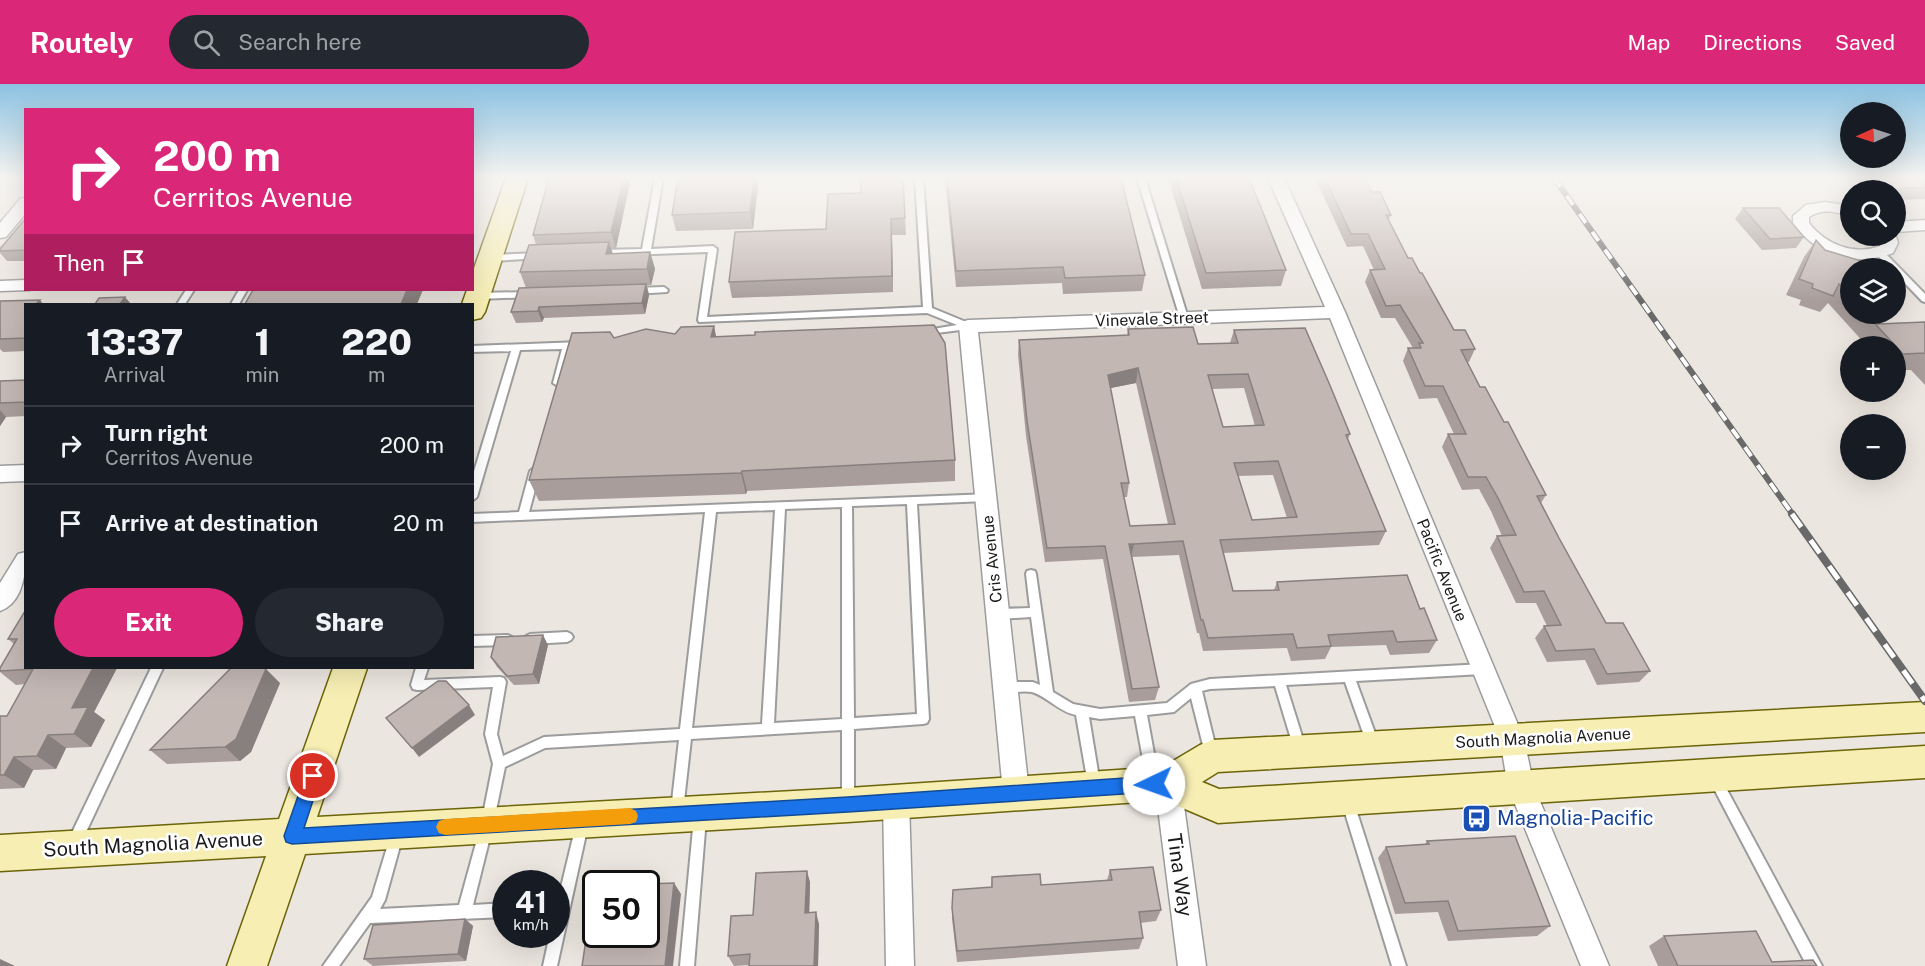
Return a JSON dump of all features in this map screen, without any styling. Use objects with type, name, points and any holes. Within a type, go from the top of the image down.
[{"type":"main road","points":[[475,304],[504,219]]},
{"type":"main road","points":[[247,966],[351,669]]},
{"type":"main road","name":"South Magnolia Avenue","points":[[1161,784],[1212,756],[1925,717]]},
{"type":"main road","name":"South Magnolia Avenue","points":[[0,853],[848,805],[1095,787],[1161,784],[1218,806],[1713,777],[1925,762]]},
{"type":"street","points":[[0,233],[12,219]]},
{"type":"street","name":"Pacific Avenue","points":[[1294,219],[1336,312],[1512,739],[1521,788],[1595,966]]},
{"type":"street","points":[[1801,219],[1801,223],[1814,238],[1840,251],[1862,255],[1880,253],[1888,246]]},
{"type":"street","points":[[1906,226],[1925,225]]},
{"type":"street","points":[[0,286],[24,285]]},
{"type":"street","name":"Vinevale Street","points":[[968,326],[1336,312]]},
{"type":"street","name":"Cris Avenue","points":[[968,326],[1016,792]]},
{"type":"street","points":[[0,474],[24,473]]},
{"type":"street","points":[[0,602],[24,563]]},
{"type":"street","name":"Tina Way","points":[[1161,784],[1192,966]]},
{"type":"street","points":[[896,800],[900,966]]},
{"type":"lane","points":[[646,251],[652,219]]},
{"type":"lane","points":[[922,219],[928,310]]},
{"type":"lane","points":[[1154,219],[1184,318]]},
{"type":"lane","points":[[587,254],[713,249],[702,320],[928,310],[968,326]]},
{"type":"lane","points":[[1880,253],[1885,258]]},
{"type":"lane","points":[[491,258],[551,255]]},
{"type":"lane","points":[[1906,279],[1925,299]]},
{"type":"lane","points":[[629,291],[664,290]]},
{"type":"lane","points":[[475,304],[536,294]]},
{"type":"lane","points":[[919,333],[968,326]]},
{"type":"lane","points":[[474,349],[591,345]]},
{"type":"lane","points":[[555,391],[567,346]]},
{"type":"lane","points":[[474,490],[516,348]]},
{"type":"lane","points":[[523,516],[538,459]]},
{"type":"lane","points":[[474,518],[986,497]]},
{"type":"lane","points":[[499,764],[544,743],[923,719],[912,500]]},
{"type":"lane","points":[[847,503],[848,805]]},
{"type":"lane","points":[[768,729],[780,506]]},
{"type":"lane","points":[[687,966],[689,813],[686,734],[711,509]]},
{"type":"lane","points":[[1031,574],[1047,693]]},
{"type":"lane","points":[[998,614],[1036,612]]},
{"type":"lane","points":[[474,641],[567,637]]},
{"type":"lane","points":[[71,849],[157,669]]},
{"type":"lane","points":[[422,669],[417,685],[500,682],[491,734],[499,764],[487,825],[464,912]]},
{"type":"lane","points":[[1005,687],[1033,687],[1047,693],[1060,704],[1082,713],[1140,712],[1170,708],[1195,688],[1210,684],[1483,669]]},
{"type":"lane","points":[[1349,677],[1374,748]]},
{"type":"lane","points":[[1279,680],[1301,752]]},
{"type":"lane","points":[[1195,688],[1212,756]]},
{"type":"lane","points":[[1140,712],[1161,784]]},
{"type":"lane","points":[[1082,713],[1095,787]]},
{"type":"lane","points":[[1713,777],[1815,966]]},
{"type":"lane","points":[[1347,799],[1399,966]]},
{"type":"lane","points":[[570,871],[584,819]]},
{"type":"lane","points":[[330,966],[378,900],[399,830]]},
{"type":"lane","points":[[366,916],[492,911]]},
{"type":"lane","points":[[550,966],[553,948]]},
{"type":"building","points":[[537,219],[614,219],[611,232],[533,235]]},
{"type":"building","points":[[827,219],[891,219],[892,276],[729,282],[735,232],[826,229]]},
{"type":"building","points":[[951,219],[1131,219],[1145,275],[1065,278],[1063,267],[956,271]]},
{"type":"building","points":[[1189,219],[1266,219],[1286,270],[1206,273]]},
{"type":"building","points":[[1344,219],[1388,219],[1408,258],[1412,258],[1422,273],[1454,330],[1465,330],[1475,349],[1461,350],[1480,387],[1485,387],[1504,422],[1508,422],[1546,495],[1537,496],[1559,538],[1606,623],[1623,623],[1650,671],[1607,674],[1594,649],[1556,651],[1544,626],[1561,625],[1544,591],[1524,592],[1497,536],[1516,535],[1486,477],[1468,477],[1448,434],[1466,434],[1443,386],[1425,386],[1408,348],[1421,348],[1419,343],[1423,343],[1400,305],[1386,306],[1370,270],[1385,269],[1368,234],[1351,234]]},
{"type":"building","points":[[1753,219],[1789,219],[1804,237],[1770,239]]},
{"type":"building","points":[[24,220],[24,250],[0,251]]},
{"type":"building","points":[[1816,240],[1825,250],[1851,258],[1840,258],[1840,285],[1833,296],[1812,288],[1813,284],[1799,279]]},
{"type":"building","points":[[609,242],[606,254],[650,252],[647,269],[520,272],[529,245]]},
{"type":"building","points":[[646,284],[642,303],[539,307],[538,311],[511,312],[519,288]]},
{"type":"building","points":[[252,291],[407,291],[401,303],[246,303]]},
{"type":"building","points":[[125,297],[121,303],[96,303],[99,298]]},
{"type":"building","points":[[40,300],[37,303],[24,303],[24,338],[0,339],[0,301]]},
{"type":"building","points":[[1925,322],[1925,353],[1906,354],[1906,336],[1886,336],[1875,324]]},
{"type":"building","points":[[934,325],[945,343],[955,460],[742,471],[741,473],[529,480],[572,333],[610,332],[614,338],[646,329],[675,334],[681,327],[714,326],[711,337],[755,335],[755,332]]},
{"type":"building","points":[[1193,327],[1198,344],[1238,343],[1234,330],[1305,328],[1350,434],[1346,435],[1386,531],[1220,540],[1233,591],[1279,590],[1277,582],[1407,575],[1420,609],[1424,608],[1437,640],[1397,642],[1393,631],[1328,635],[1331,646],[1297,648],[1293,634],[1208,638],[1203,620],[1201,620],[1183,541],[1129,544],[1159,687],[1132,689],[1105,546],[1047,548],[1027,421],[1019,340],[1129,335],[1128,329]],"holes":[[[1138,368],[1175,524],[1130,526],[1121,483],[1129,483],[1108,375]],[[1248,374],[1264,425],[1223,427],[1208,375]],[[1278,461],[1297,517],[1252,520],[1234,463]]]},
{"type":"building","points":[[24,380],[24,402],[0,403],[0,381]]},
{"type":"building","points":[[24,613],[24,669],[33,669],[0,671],[17,639],[8,639]]},
{"type":"building","points":[[543,635],[533,674],[507,676],[491,657],[496,637]]},
{"type":"building","points":[[33,669],[92,669],[72,708],[88,707],[74,734],[48,735],[37,756],[14,757],[4,775],[0,775],[0,716],[7,716]]},
{"type":"building","points":[[230,669],[266,669],[236,739],[225,747],[150,750]]},
{"type":"building","points":[[438,681],[446,681],[469,705],[412,748],[386,718]]},
{"type":"building","points":[[1515,836],[1550,926],[1458,931],[1448,901],[1405,903],[1386,847],[1429,844],[1427,841]]},
{"type":"building","points":[[1153,867],[1161,910],[1139,912],[1143,938],[957,951],[952,908],[953,890],[992,887],[992,877],[1040,874],[1041,885],[1112,880],[1110,870]]},
{"type":"building","points":[[807,871],[805,913],[816,912],[814,966],[749,966],[750,954],[728,956],[731,916],[753,915],[756,873]]},
{"type":"building","points":[[674,883],[665,966],[582,966],[585,948],[660,948],[660,884]]},
{"type":"building","points":[[465,919],[458,954],[364,959],[373,925]]},
{"type":"building","points":[[1756,931],[1772,962],[1813,960],[1817,966],[1678,966],[1664,936]]},
{"type":"railway","points":[[1583,219],[1793,515]]},
{"type":"railway","points":[[1792,514],[1925,701]]},
{"type":"slow traffic","points":[[445,827],[630,816]]},
{"type":"place","name":"Magnolia-Pacific","points":[[1476,818]]},
{"type":"route","points":[[313,776],[292,836],[848,805],[1154,784]]}]
